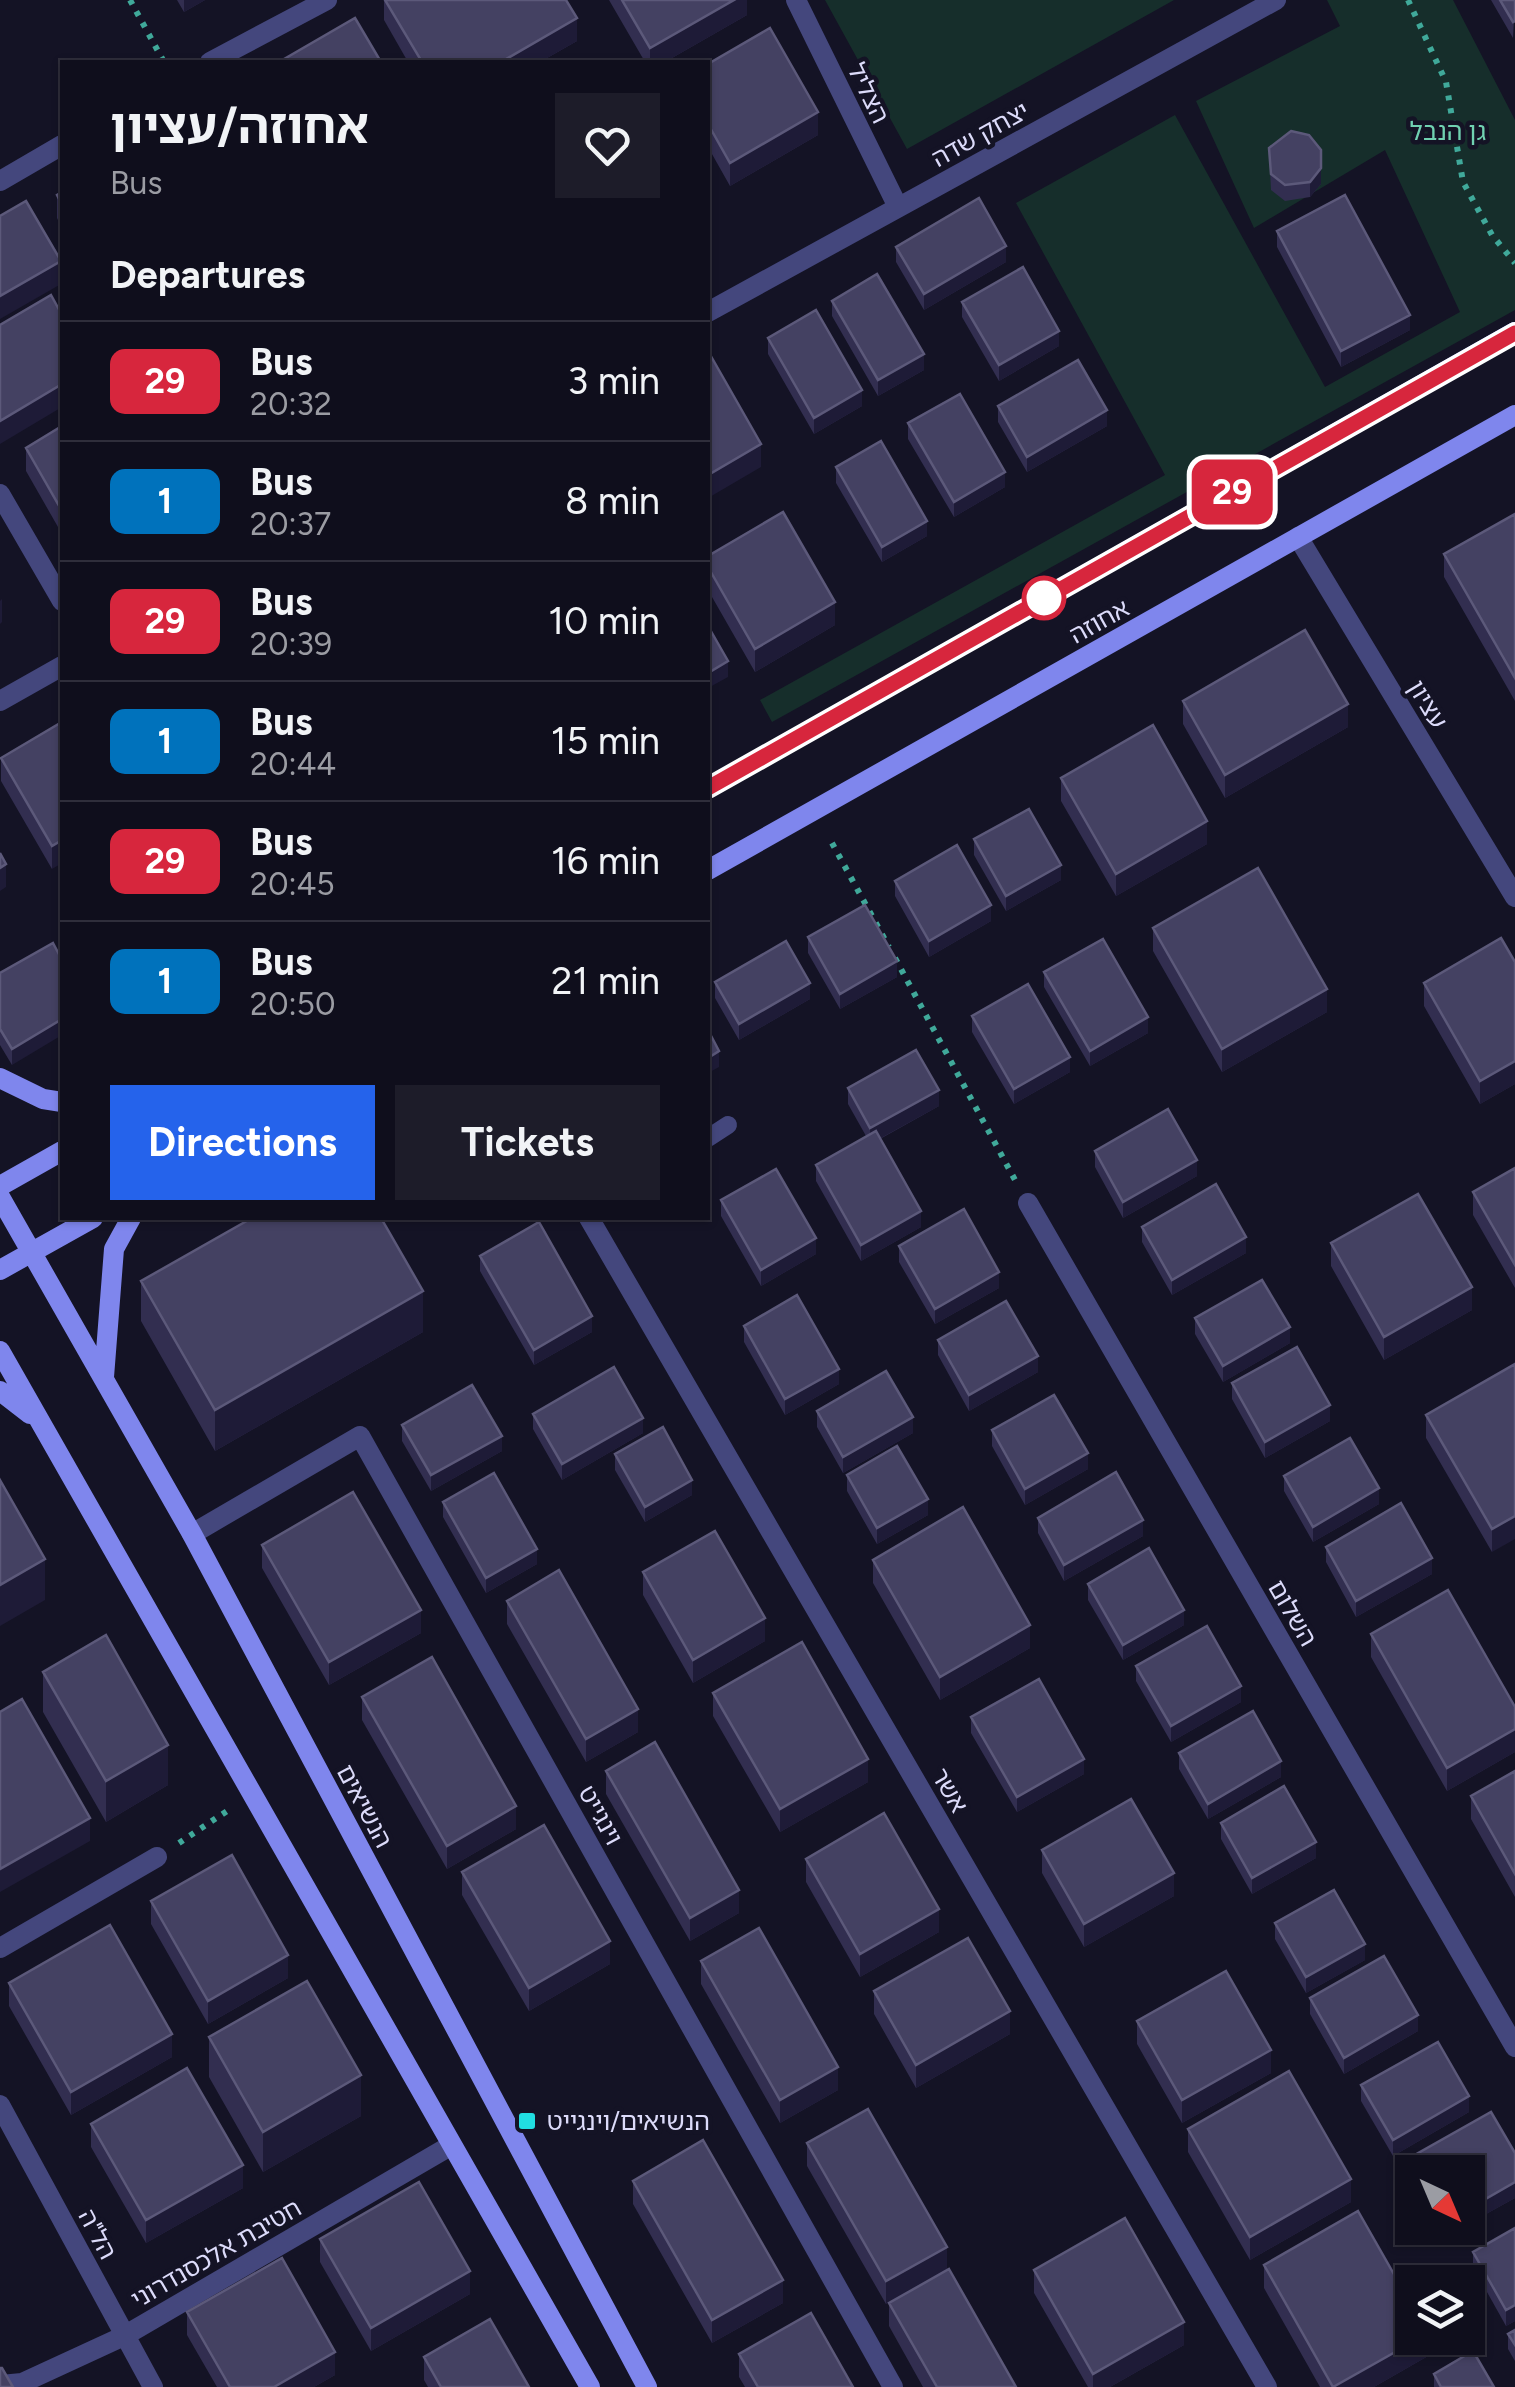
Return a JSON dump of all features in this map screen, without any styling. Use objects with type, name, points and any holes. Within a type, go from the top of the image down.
[{"type":"street","points":[[214,60],[327,0]]},
{"type":"street","name":"הצליל","points":[[796,0],[898,207]]},
{"type":"street","name":"יצחק שדה","points":[[710,311],[1276,0]]},
{"type":"street","points":[[0,181],[60,147]]},
{"type":"street","name":"אחוזה","points":[[710,787],[1515,332]]},
{"type":"street","name":"אחוזה","points":[[710,869],[1515,414]]},
{"type":"street","points":[[0,494],[60,597]]},
{"type":"street","name":"עציון","points":[[1298,537],[1515,897]]},
{"type":"street","points":[[0,702],[60,667]]},
{"type":"street","points":[[0,1078],[60,1102]]},
{"type":"street","points":[[0,1186],[60,1152]]},
{"type":"street","name":"הנשיאים","points":[[0,1197],[192,1534],[647,2387]]},
{"type":"street","name":"השלום","points":[[1028,1204],[1515,2047]]},
{"type":"street","points":[[0,1270],[89,1220]]},
{"type":"street","points":[[104,1379],[114,1249],[130,1220]]},
{"type":"street","name":"אשר","points":[[590,1220],[1267,2387]]},
{"type":"street","points":[[0,1351],[590,2387]]},
{"type":"street","points":[[0,1391],[41,1424]]},
{"type":"street","name":"וינגייט","points":[[192,1534],[360,1436],[893,2387]]},
{"type":"street","points":[[0,1948],[157,1858]]},
{"type":"street","name":"הל\"ה","points":[[0,2105],[153,2387]]},
{"type":"street","name":"חטיבת אלכסנדרוני","points":[[0,2385],[22,2383],[124,2336],[450,2146]]},
{"type":"lane","points":[[710,1137],[728,1125]]},
{"type":"path","points":[[130,0],[163,60]]},
{"type":"path","points":[[1408,0],[1446,82],[1463,182],[1492,235],[1515,264]]},
{"type":"path","points":[[832,842],[1028,1204]]},
{"type":"path","points":[[157,1858],[252,1794]]},
{"type":"green space","points":[[825,0],[1174,0],[907,149]]},
{"type":"green space","name":"גן הנבל","points":[[1327,0],[1453,0],[1515,120],[1515,310],[772,722],[760,700],[1165,475],[1016,203],[1175,115],[1325,387],[1460,312],[1385,150],[1254,228],[1196,101],[1340,26]]},
{"type":"building","points":[[385,0],[566,0],[577,18],[504,60],[421,60]]},
{"type":"building","points":[[622,0],[734,0],[650,48]]},
{"type":"building","points":[[1500,0],[1515,0],[1515,21],[1513,22]]},
{"type":"building","points":[[355,18],[380,60],[282,60]]},
{"type":"building","points":[[770,28],[818,112],[730,163],[710,128],[710,63]]},
{"type":"building","points":[[1291,131],[1309,135],[1321,150],[1321,168],[1310,182],[1285,185],[1271,174],[1269,148]]},
{"type":"building","points":[[1345,195],[1410,315],[1341,351],[1277,231]]},
{"type":"building","points":[[979,198],[1006,246],[924,294],[896,247]]},
{"type":"building","points":[[26,201],[60,262],[0,296],[0,216]]},
{"type":"building","points":[[1023,267],[1059,331],[999,365],[962,302]]},
{"type":"building","points":[[877,274],[924,354],[878,380],[832,301]]},
{"type":"building","points":[[51,295],[60,311],[60,385],[0,421],[0,325]]},
{"type":"building","points":[[816,310],[862,390],[814,418],[768,338]]},
{"type":"building","points":[[710,355],[761,444],[710,474]]},
{"type":"building","points":[[1078,360],[1107,410],[1027,457],[998,406]]},
{"type":"building","points":[[960,394],[1005,472],[954,502],[908,423]]},
{"type":"building","points":[[60,427],[60,508],[26,448]]},
{"type":"building","points":[[881,441],[927,521],[882,547],[836,467]]},
{"type":"building","points":[[783,512],[835,602],[755,649],[710,570],[710,555]]},
{"type":"building","points":[[1515,514],[1515,678],[1444,554]]},
{"type":"building","points":[[710,630],[728,661],[710,672]]},
{"type":"building","points":[[1305,630],[1348,704],[1225,775],[1183,701]]},
{"type":"building","points":[[60,723],[60,841],[52,846],[1,758]]},
{"type":"building","points":[[1153,725],[1207,821],[1116,874],[1061,778]]},
{"type":"building","points":[[1029,809],[1061,865],[1006,896],[974,839]]},
{"type":"building","points":[[957,845],[991,905],[929,941],[895,881]]},
{"type":"building","points":[[1258,868],[1327,989],[1222,1049],[1153,928]]},
{"type":"building","points":[[865,905],[897,961],[840,994],[808,937]]},
{"type":"building","points":[[1501,938],[1515,962],[1515,1061],[1480,1081],[1424,983]]},
{"type":"building","points":[[1103,939],[1148,1017],[1090,1051],[1044,972]]},
{"type":"building","points":[[786,941],[810,983],[739,1024],[715,982]]},
{"type":"building","points":[[53,943],[60,956],[60,1020],[12,1049],[0,1029],[0,973]]},
{"type":"building","points":[[1028,984],[1070,1057],[1014,1089],[972,1016]]},
{"type":"building","points":[[710,1034],[719,1051],[710,1057]]},
{"type":"building","points":[[916,1050],[939,1090],[870,1128],[848,1088]]},
{"type":"building","points":[[1168,1109],[1197,1160],[1123,1202],[1095,1151]]},
{"type":"building","points":[[876,1131],[921,1211],[861,1245],[816,1165]]},
{"type":"building","points":[[1515,1168],[1515,1265],[1473,1192]]},
{"type":"building","points":[[776,1169],[816,1238],[761,1270],[721,1200]]},
{"type":"building","points":[[1216,1184],[1246,1237],[1172,1280],[1142,1227]]},
{"type":"building","points":[[1418,1194],[1472,1287],[1384,1337],[1331,1243]]},
{"type":"building","points":[[964,1209],[999,1272],[935,1309],[899,1246]]},
{"type":"building","points":[[248,1220],[382,1220],[423,1291],[215,1410],[141,1281]]},
{"type":"building","points":[[539,1222],[592,1316],[534,1350],[480,1256]]},
{"type":"building","points":[[1262,1280],[1290,1327],[1223,1366],[1195,1318]]},
{"type":"building","points":[[797,1295],[839,1369],[785,1399],[744,1326]]},
{"type":"building","points":[[1006,1301],[1038,1356],[969,1395],[938,1340]]},
{"type":"building","points":[[1297,1347],[1330,1405],[1265,1442],[1232,1383]]},
{"type":"building","points":[[1515,1364],[1515,1516],[1492,1529],[1426,1415]]},
{"type":"building","points":[[614,1367],[643,1418],[562,1464],[533,1414]]},
{"type":"building","points":[[886,1371],[913,1417],[843,1457],[817,1411]]},
{"type":"building","points":[[472,1385],[502,1436],[431,1475],[402,1425]]},
{"type":"building","points":[[1054,1395],[1088,1453],[1025,1489],[992,1430]]},
{"type":"building","points":[[663,1427],[692,1480],[645,1507],[615,1454]]},
{"type":"building","points":[[1350,1438],[1379,1488],[1313,1527],[1284,1476]]},
{"type":"building","points":[[897,1446],[928,1499],[877,1528],[847,1475]]},
{"type":"building","points":[[1116,1472],[1143,1520],[1064,1565],[1038,1518]]},
{"type":"building","points":[[494,1473],[537,1549],[486,1578],[443,1502]]},
{"type":"building","points":[[0,1480],[45,1559],[0,1585]]},
{"type":"building","points":[[353,1492],[421,1610],[329,1662],[262,1545]]},
{"type":"building","points":[[1401,1503],[1432,1558],[1356,1601],[1326,1547]]},
{"type":"building","points":[[963,1507],[1030,1625],[940,1677],[873,1560]]},
{"type":"building","points":[[715,1531],[765,1618],[693,1660],[643,1572]]},
{"type":"building","points":[[1149,1548],[1184,1610],[1123,1645],[1088,1584]]},
{"type":"building","points":[[559,1570],[638,1709],[586,1739],[507,1601]]},
{"type":"building","points":[[1448,1590],[1515,1707],[1515,1729],[1447,1768],[1371,1634]]},
{"type":"building","points":[[1207,1626],[1241,1686],[1171,1726],[1136,1666]]},
{"type":"building","points":[[106,1635],[168,1745],[106,1781],[43,1672]]},
{"type":"building","points":[[802,1642],[868,1759],[780,1809],[713,1693]]},
{"type":"building","points":[[432,1657],[516,1806],[447,1846],[362,1697]]},
{"type":"building","points":[[1039,1679],[1084,1759],[1017,1797],[971,1717]]},
{"type":"building","points":[[22,1699],[90,1818],[0,1869],[0,1712]]},
{"type":"building","points":[[1253,1711],[1281,1761],[1208,1804],[1179,1753]]},
{"type":"building","points":[[655,1742],[739,1890],[690,1918],[606,1771]]},
{"type":"building","points":[[1515,1771],[1515,1874],[1471,1796]]},
{"type":"building","points":[[1284,1786],[1316,1842],[1252,1878],[1221,1823]]},
{"type":"building","points":[[1131,1799],[1174,1873],[1084,1924],[1042,1850]]},
{"type":"building","points":[[884,1813],[939,1909],[860,1954],[806,1859]]},
{"type":"building","points":[[544,1825],[610,1941],[529,1988],[462,1872]]},
{"type":"building","points":[[232,1855],[288,1955],[208,2001],[151,1901]]},
{"type":"building","points":[[1334,1890],[1365,1944],[1306,1977],[1275,1923]]},
{"type":"building","points":[[110,1925],[172,2034],[71,2092],[9,1983]]},
{"type":"building","points":[[759,1928],[838,2067],[780,2100],[701,1961]]},
{"type":"building","points":[[968,1938],[1010,2011],[916,2065],[874,1991]]},
{"type":"building","points":[[1384,1956],[1418,2015],[1344,2058],[1310,1998]]},
{"type":"building","points":[[1226,1971],[1271,2050],[1182,2100],[1137,2021]]},
{"type":"building","points":[[307,1981],[361,2075],[263,2132],[209,2037]]},
{"type":"building","points":[[1438,2042],[1469,2096],[1393,2140],[1361,2085]]},
{"type":"building","points":[[187,2068],[243,2165],[146,2220],[91,2124]]},
{"type":"building","points":[[1289,2071],[1351,2179],[1250,2237],[1188,2129]]},
{"type":"building","points":[[868,2109],[947,2247],[886,2281],[807,2143]]},
{"type":"building","points":[[1491,2112],[1515,2153],[1515,2182],[1485,2199],[1485,2155],[1415,2155]]},
{"type":"building","points":[[703,2140],[783,2280],[712,2320],[633,2181]]},
{"type":"building","points":[[419,2182],[470,2271],[371,2328],[320,2239]]},
{"type":"building","points":[[1358,2211],[1395,2276],[1395,2352],[1333,2387],[1264,2265]]},
{"type":"building","points":[[1125,2218],[1184,2322],[1093,2374],[1034,2270]]},
{"type":"building","points":[[1515,2228],[1515,2305],[1506,2310],[1485,2273],[1485,2265],[1480,2265],[1473,2252]]},
{"type":"building","points":[[282,2258],[335,2352],[274,2387],[230,2387],[187,2312]]},
{"type":"building","points":[[949,2269],[1016,2387],[937,2387],[889,2303]]},
{"type":"building","points":[[811,2313],[853,2387],[758,2387],[739,2354]]},
{"type":"building","points":[[490,2319],[529,2387],[441,2387],[424,2357]]},
{"type":"building","points":[[1466,2355],[1475,2355],[1494,2387],[1441,2387],[1434,2374]]},
{"type":"building","points":[[2,2368],[13,2387],[0,2387]]},
{"type":"bus line","name":"29","points":[[710,787],[1515,333]]},
{"type":"place","name":"הנשיאים/וינגייט","points":[[527,2121]]}]
